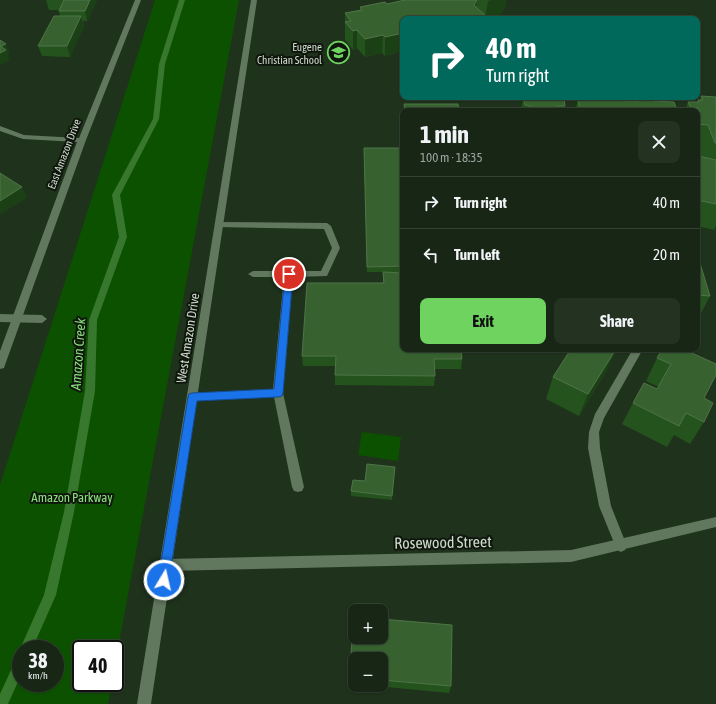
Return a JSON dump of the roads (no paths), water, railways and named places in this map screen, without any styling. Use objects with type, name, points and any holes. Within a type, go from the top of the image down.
[{"type":"street","name":"East Amazon Drive","points":[[0,365],[82,140],[138,0]]},
{"type":"street","name":"West Amazon Drive","points":[[144,704],[254,0]]},
{"type":"street","points":[[0,128],[23,137],[82,140]]},
{"type":"street","points":[[219,225],[327,226],[336,248],[324,274],[253,274]]},
{"type":"street","points":[[289,274],[278,393],[298,487]]},
{"type":"street","points":[[0,318],[42,319]]},
{"type":"street","points":[[621,546],[605,506],[594,448],[594,432],[598,417],[636,352]]},
{"type":"street","points":[[192,397],[278,393]]},
{"type":"street","name":"Rosewood Street","points":[[166,565],[571,556],[621,546],[695,526],[716,522]]},
{"type":"waterway","name":"Amazon Creek","points":[[30,640],[50,595],[69,512],[90,391],[93,320],[123,237],[116,195],[156,119],[162,64],[182,0]]},
{"type":"waterway","name":"Amazon Creek","points":[[2,704],[12,681]]},
{"type":"place","name":"Eugene Christian School","points":[[338,53]]},
{"type":"park label","name":"Amazon Parkway","points":[[72,497]]}]
